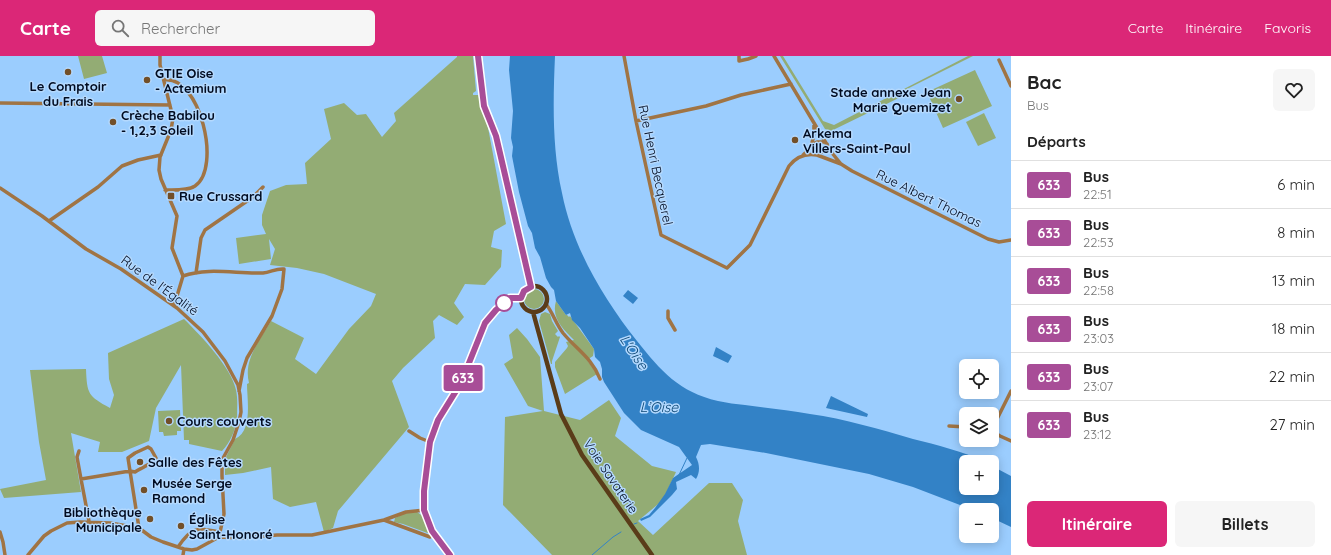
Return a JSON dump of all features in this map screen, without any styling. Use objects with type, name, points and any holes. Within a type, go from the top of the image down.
[{"type":"main road","points":[[478,56],[484,106],[496,136],[531,287]]},
{"type":"main road","points":[[531,287],[539,288],[544,293],[546,300],[546,304],[541,310],[534,312],[526,309],[521,302],[524,291],[531,287]]},
{"type":"main road","name":"Voie Savaterie","points":[[534,312],[561,414],[582,455],[652,555]]},
{"type":"street","points":[[160,56],[160,65],[173,114],[169,138],[161,155],[159,170],[165,190],[177,216],[172,248],[183,276],[174,306]]},
{"type":"street","name":"Rue Henri Becquerel","points":[[624,56],[636,121],[661,235],[727,268],[750,244],[788,168],[792,162],[802,156]]},
{"type":"street","points":[[739,56],[739,60],[742,61],[756,56]]},
{"type":"street","points":[[774,56],[826,143],[841,164]]},
{"type":"street","points":[[999,60],[1011,86]]},
{"type":"street","points":[[164,80],[172,80],[181,85],[192,98],[199,111],[207,146],[204,175],[199,183],[184,190],[165,190]]},
{"type":"street","points":[[636,121],[706,106],[741,95],[791,84]]},
{"type":"street","points":[[0,103],[170,105]]},
{"type":"street","points":[[812,154],[810,147],[814,137],[814,123]]},
{"type":"street","points":[[802,156],[817,142],[826,143]]},
{"type":"street","points":[[818,155],[822,152],[826,143]]},
{"type":"street","points":[[802,156],[812,154],[818,155],[835,163],[841,164]]},
{"type":"street","points":[[48,220],[98,187],[122,166],[138,160],[161,155]]},
{"type":"street","name":"Rue Albert Thomas","points":[[841,164],[852,171],[988,238],[997,241],[1011,240]]},
{"type":"street","points":[[196,273],[201,238],[205,230],[253,197],[263,187]]},
{"type":"street","name":"Rue de l'Égalité","points":[[0,188],[48,220],[86,249],[121,268],[174,306],[198,327],[217,348],[234,375],[239,392],[241,412],[233,440],[222,460],[224,514],[219,537]]},
{"type":"street","points":[[183,276],[212,272],[264,273],[279,268],[284,269],[282,289],[272,316],[247,358],[239,392]]},
{"type":"street","points":[[450,555],[432,531],[424,510],[424,491],[430,442],[438,420],[461,383],[485,323],[496,310],[510,298],[521,298]]},
{"type":"street","points":[[546,304],[552,312],[556,324],[596,368],[600,379]]},
{"type":"street","points":[[668,311],[668,318],[675,330]]},
{"type":"street","points":[[999,416],[1011,391]]},
{"type":"street","points":[[949,426],[959,427]]},
{"type":"street","points":[[409,431],[430,442]]},
{"type":"street","points":[[999,435],[1011,441]]},
{"type":"street","points":[[82,479],[130,471],[135,472],[153,462],[156,458],[151,449],[148,448],[135,453],[128,458],[130,471],[139,528]]},
{"type":"street","points":[[79,451],[77,457],[89,521]]},
{"type":"street","points":[[28,555],[44,536],[67,523],[89,521],[110,522],[139,528],[151,537],[189,550],[197,549],[219,537],[241,538],[277,535],[312,535],[384,520],[406,512],[424,510]]},
{"type":"street","points":[[384,520],[430,537]]},
{"type":"street","points":[[178,547],[184,538],[194,530],[203,529],[220,532]]},
{"type":"street","points":[[0,532],[5,555]]},
{"type":"street","points":[[183,555],[184,549]]},
{"type":"green space","points":[[78,56],[102,56],[107,73],[84,79]]},
{"type":"green space","points":[[457,56],[473,56],[476,91],[473,95],[478,95],[487,122],[506,224],[494,231],[491,247],[502,250],[501,267],[485,285],[465,284],[454,303],[464,317],[457,325],[439,315],[433,321],[435,338],[403,368],[392,381],[409,427],[338,511],[333,528],[324,532],[316,502],[290,507],[273,499],[271,467],[225,475],[225,459],[235,439],[241,435],[247,422],[247,384],[249,383],[248,366],[254,350],[271,321],[304,338],[295,359],[316,374],[349,329],[371,306],[376,294],[324,274],[297,268],[270,265],[275,249],[269,239],[271,259],[239,264],[236,238],[266,234],[262,225],[262,215],[270,191],[286,185],[307,184],[305,163],[331,139],[324,109],[344,103],[357,115],[366,114],[382,137],[396,121],[394,113]]},
{"type":"green space","points":[[780,56],[783,56],[823,121],[834,125],[968,56],[973,56],[907,89],[909,93],[831,131],[825,129]]},
{"type":"green space","name":"Stade annexe Jean Marie Quemizet","points":[[975,70],[992,106],[943,128],[927,92]]},
{"type":"green space","points":[[984,113],[996,138],[978,146],[966,122]]},
{"type":"green space","points":[[534,289],[541,292],[544,299],[541,306],[534,309],[527,306],[524,299],[527,292]]},
{"type":"green space","points":[[556,301],[566,315],[569,317],[570,316],[594,349],[593,356],[587,360],[597,374],[565,394],[555,367],[555,362],[567,348],[568,346],[566,342],[574,340],[559,323],[555,313]]},
{"type":"green space","points":[[545,312],[550,314],[558,331],[555,334],[560,337],[552,364],[539,321],[541,314]]},
{"type":"green space","points":[[184,319],[207,343],[222,362],[233,381],[236,390],[237,418],[230,440],[222,451],[189,444],[189,440],[184,440],[181,365],[156,408],[149,441],[122,452],[98,452],[100,442],[71,433],[81,492],[4,498],[0,489],[46,480],[39,442],[30,370],[86,369],[87,384],[90,393],[97,400],[110,408],[114,395],[109,379],[108,353]]},
{"type":"green space","points":[[517,328],[540,357],[544,411],[580,420],[609,400],[621,418],[615,436],[652,466],[676,472],[663,500],[638,521],[653,535],[709,483],[732,483],[743,500],[738,521],[747,555],[552,555],[503,505],[505,417],[543,411],[528,406],[504,364],[513,358],[509,335]]},
{"type":"green space","name":"Cours couverts","points":[[180,410],[181,431],[177,431],[177,435],[164,436],[163,432],[159,432],[158,411]]},
{"type":"green space","points":[[417,512],[424,517],[433,535],[394,522],[395,518],[405,513]]},
{"type":"water","name":"L’Oise","points":[[510,56],[555,56],[554,107],[556,159],[567,213],[582,253],[601,290],[624,325],[663,371],[672,379],[692,392],[718,401],[849,421],[967,455],[959,455],[959,495],[999,495],[999,470],[1011,476],[1011,527],[999,521],[999,503],[959,503],[959,505],[913,487],[869,474],[766,453],[710,444],[701,445],[696,457],[699,468],[696,479],[691,475],[676,482],[677,489],[672,495],[650,517],[641,521],[640,519],[649,515],[655,508],[665,494],[673,478],[692,465],[679,447],[641,430],[624,413],[604,382],[600,362],[595,357],[594,349],[580,328],[572,320],[570,313],[566,315],[556,301],[554,290],[546,278],[540,257],[535,248],[532,233],[528,226],[519,192],[512,156],[513,147],[511,138],[513,111],[509,70]]},
{"type":"water","points":[[628,290],[638,298],[633,304],[623,296]]},
{"type":"water","points":[[716,347],[732,356],[728,363],[713,356]]},
{"type":"water","points":[[831,396],[868,414],[867,417],[826,408]]},
{"type":"waterway","points":[[679,475],[687,458]]},
{"type":"waterway","points":[[592,555],[621,532]]},
{"type":"bus line","name":"633","points":[[450,555],[432,531],[424,510],[424,491],[430,442],[438,420],[461,383],[485,323],[489,317],[510,298],[521,298],[524,291],[531,287],[496,136],[484,106],[478,56]]},
{"type":"place","name":"Le Comptoir du Frais","points":[[68,72]]},
{"type":"place","name":"GTIE Oise - Actemium","points":[[147,80]]},
{"type":"place","name":"Stade annexe Jean Marie Quemizet","points":[[959,99]]},
{"type":"place","name":"Crèche Babilou - 1,2,3 Soleil","points":[[113,122]]},
{"type":"place","name":"Arkema Villers-Saint-Paul","points":[[795,140]]},
{"type":"place","name":"Rue Crussard","points":[[171,196]]},
{"type":"place","name":"Cours couverts","points":[[169,421]]},
{"type":"place","name":"Salle des Fêtes","points":[[140,462]]},
{"type":"place","name":"Musée Serge Ramond","points":[[144,490]]},
{"type":"place","name":"Bibliothèque Municipale","points":[[150,519]]},
{"type":"place","name":"Église Saint-Honoré","points":[[181,526]]},
{"type":"water label","name":"L'Oise","points":[[634,352]]}]
